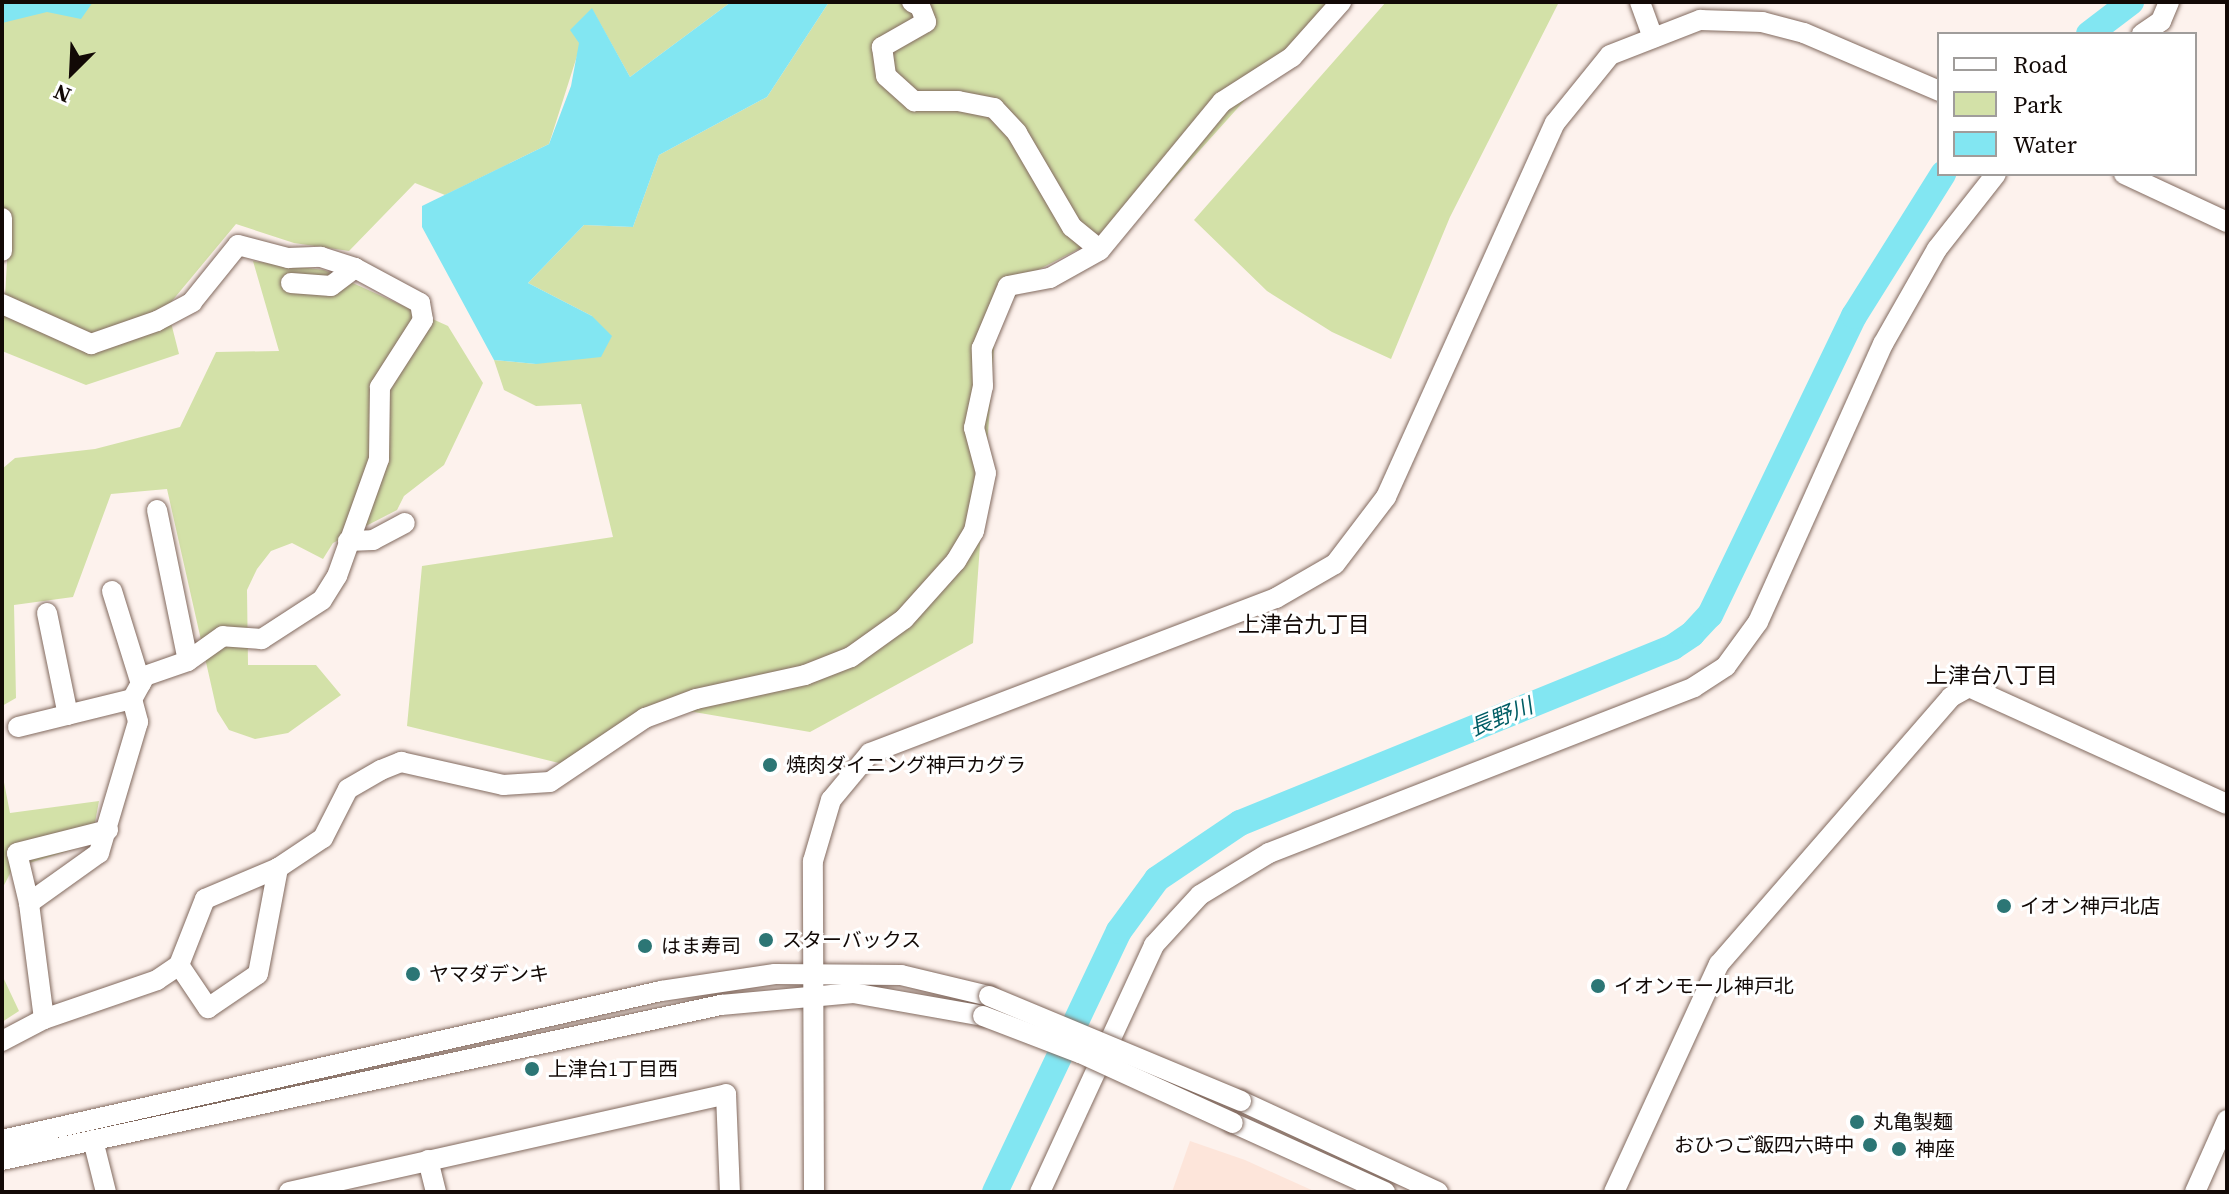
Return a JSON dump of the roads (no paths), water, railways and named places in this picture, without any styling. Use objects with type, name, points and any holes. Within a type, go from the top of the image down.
[{"type":"street","points":[[912,2],[920,6],[926,22],[882,47],[886,76],[914,101],[958,101],[994,108],[1017,133],[1072,227],[1100,250]]},
{"type":"street","points":[[2,1041],[44,1019],[157,980],[179,965],[205,899],[278,868],[323,838],[348,789],[401,762],[503,785],[550,782],[645,718],[696,699],[805,675],[868,647],[904,619],[940,581],[974,531],[986,473],[974,428],[983,386],[982,348],[1008,286],[1050,278],[1100,250],[1222,102],[1292,57],[1341,2]]},
{"type":"street","points":[[1640,2],[1653,38]]},
{"type":"street","points":[[2145,32],[2161,21],[2169,2]]},
{"type":"street","points":[[814,1192],[813,861],[831,800],[870,753],[1276,598],[1335,564],[1386,497],[1555,123],[1610,55],[1700,20],[1762,22],[1804,33],[1937,90]]},
{"type":"street","points":[[1040,1192],[1154,945],[1200,895],[1269,853],[1694,687],[1726,666],[1758,622],[1883,344],[1937,249],[1994,176]]},
{"type":"street","points":[[2128,176],[2227,222]]},
{"type":"street","points":[[2,218],[2,251]]},
{"type":"street","points":[[2,304],[91,344],[157,321],[192,302],[238,245],[288,258],[321,257],[355,268],[420,303],[423,320],[380,387],[379,459],[337,576],[322,600],[262,639],[223,636],[188,661],[145,676],[136,692],[68,715],[18,727]]},
{"type":"street","points":[[291,283],[331,286],[355,268]]},
{"type":"street","points":[[157,510],[188,661]]},
{"type":"street","points":[[348,541],[373,540],[405,523]]},
{"type":"street","points":[[29,903],[99,853],[138,722],[136,692],[112,591]]},
{"type":"street","points":[[47,613],[68,715]]},
{"type":"street","points":[[1614,1192],[1719,964],[1951,697],[1969,687],[2227,804]]},
{"type":"street","points":[[44,1019],[29,903],[17,853],[108,830]]},
{"type":"street","points":[[179,965],[208,1008],[258,974],[278,868]]},
{"type":"street","points":[[2,1140],[661,991],[811,972],[901,975],[1241,1101],[1438,1192]]},
{"type":"street","points":[[2,1160],[721,1005],[853,993],[986,1006],[1080,1053],[1385,1192]]},
{"type":"street","points":[[289,1192],[726,1094],[729,1192]]},
{"type":"street","points":[[2195,1192],[2227,1120]]},
{"type":"street","points":[[93,1140],[106,1192]]},
{"type":"street","points":[[428,1160],[436,1192]]},
{"type":"water","points":[[2,2],[93,2],[81,19],[47,12],[2,23]]},
{"type":"water","points":[[731,2],[829,2],[767,97],[659,155],[633,227],[584,225],[528,283],[592,316],[612,336],[601,357],[536,364],[494,360],[422,227],[422,206],[549,144],[571,86],[579,43],[570,30],[592,8],[630,77]]},
{"type":"waterway","name":"長野川","points":[[2092,32],[2131,2]]},
{"type":"waterway","name":"長野川","points":[[995,1192],[1119,931],[1157,879],[1240,823],[1673,647],[1692,634],[1710,615],[1854,316],[1942,176]]},
{"type":"place","name":"焼肉ダイニング神戸カグラ","points":[[770,765]]},
{"type":"place","name":"イオン神戸北店","points":[[2004,906]]},
{"type":"place","name":"スターバックス","points":[[766,940]]},
{"type":"place","name":"はま寿司","points":[[645,946]]},
{"type":"place","name":"ヤマダデンキ","points":[[413,974]]},
{"type":"place","name":"イオンモール神戸北","points":[[1598,986]]},
{"type":"place","name":"上津台1丁目西","points":[[532,1069]]},
{"type":"place","name":"丸亀製麺","points":[[1857,1122]]},
{"type":"place","name":"おひつご飯四六時中","points":[[1870,1145]]},
{"type":"place","name":"神座","points":[[1899,1149]]},
{"type":"district","name":"上津台九丁目","points":[[1304,625]]},
{"type":"district","name":"上津台八丁目","points":[[1992,676]]}]
